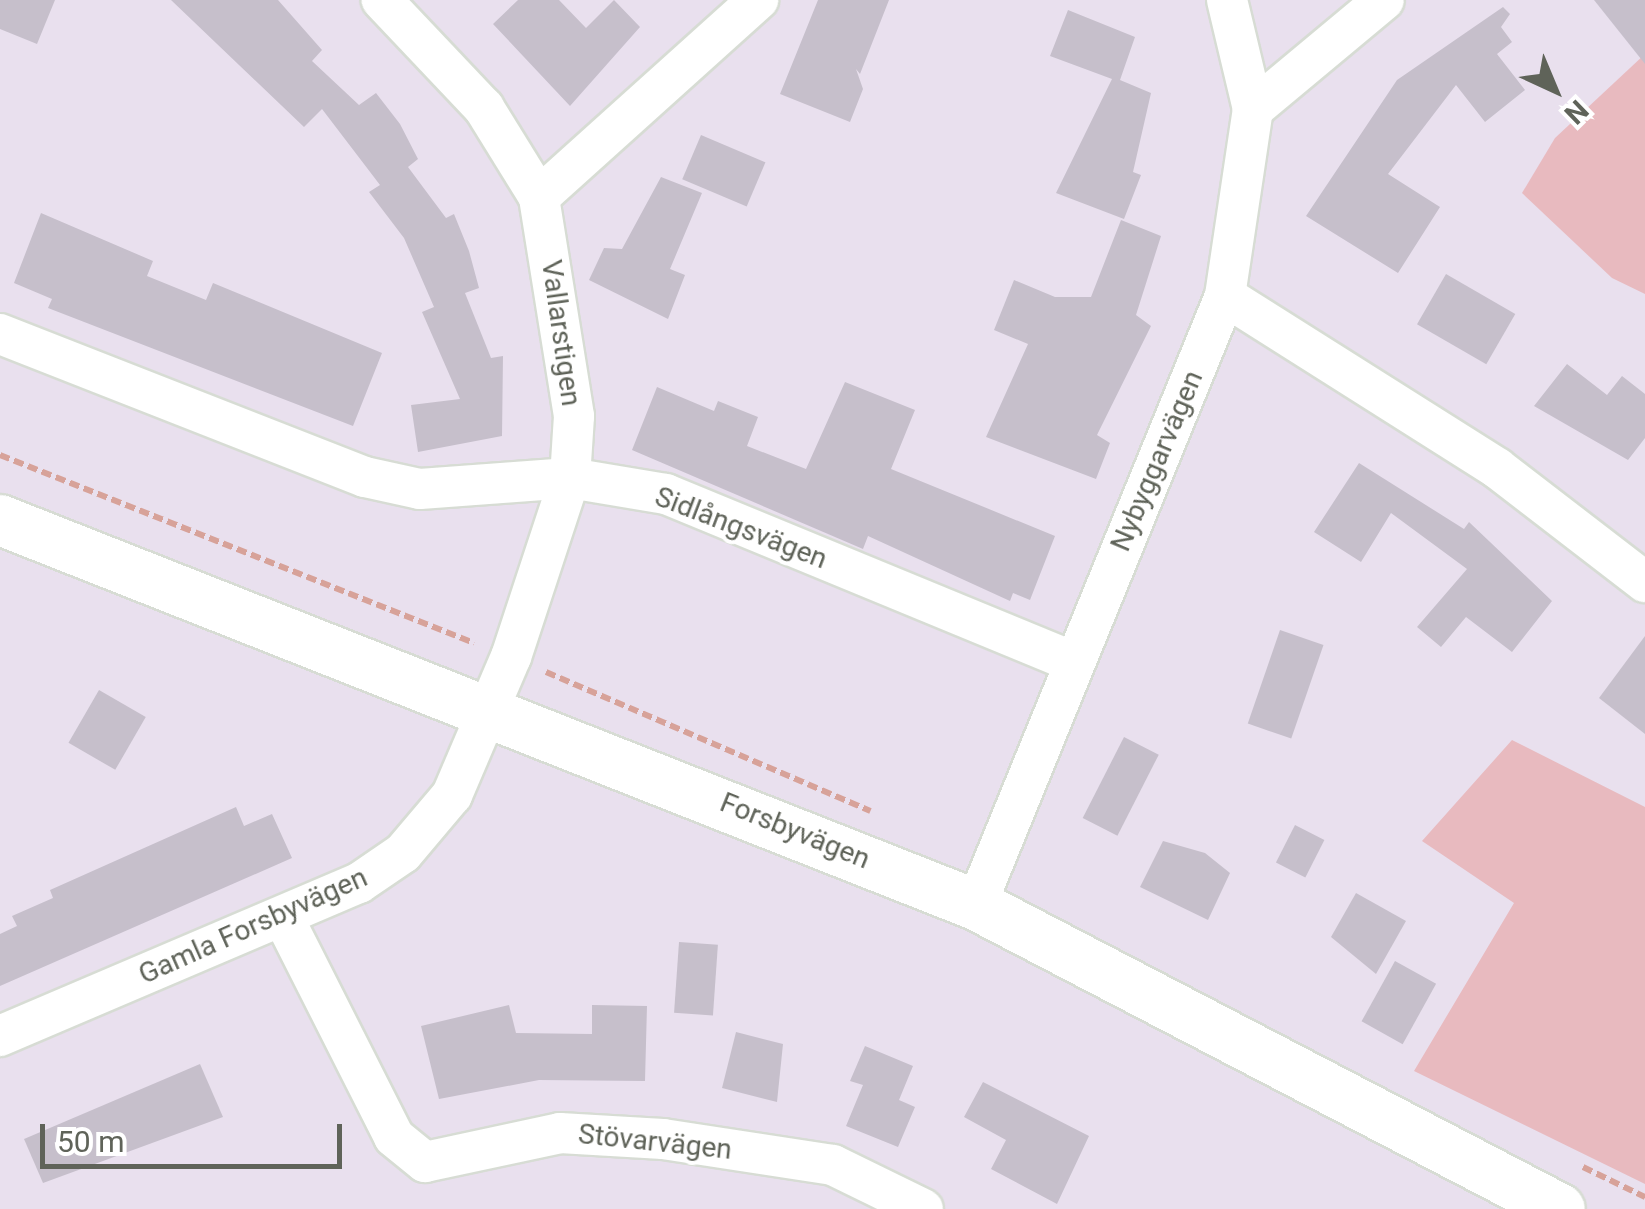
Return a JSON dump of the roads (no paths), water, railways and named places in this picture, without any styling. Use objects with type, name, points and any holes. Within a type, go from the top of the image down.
[{"type":"street","name":"Vallarstigen","points":[[382,0],[484,108],[539,196],[574,416],[570,478],[490,709]]},
{"type":"street","points":[[539,196],[758,0]]},
{"type":"street","name":"Nybyggarvägen","points":[[976,905],[1225,296],[1253,109],[1227,0]]},
{"type":"street","points":[[1253,109],[1384,0]]},
{"type":"street","points":[[1225,296],[1498,468],[1645,582]]},
{"type":"street","name":"Sidlångsvägen","points":[[0,334],[366,477],[420,488],[570,478],[666,494],[1073,662]]},
{"type":"street","name":"Forsbyvägen","points":[[0,520],[490,709],[976,905],[1560,1209]]},
{"type":"street","name":"Gamla Forsbyvägen","points":[[0,1036],[283,917],[403,853],[452,795],[490,709]]},
{"type":"street","name":"Stövarvägen","points":[[283,917],[394,1137],[426,1162],[560,1133],[663,1139],[832,1165],[924,1209]]}]
